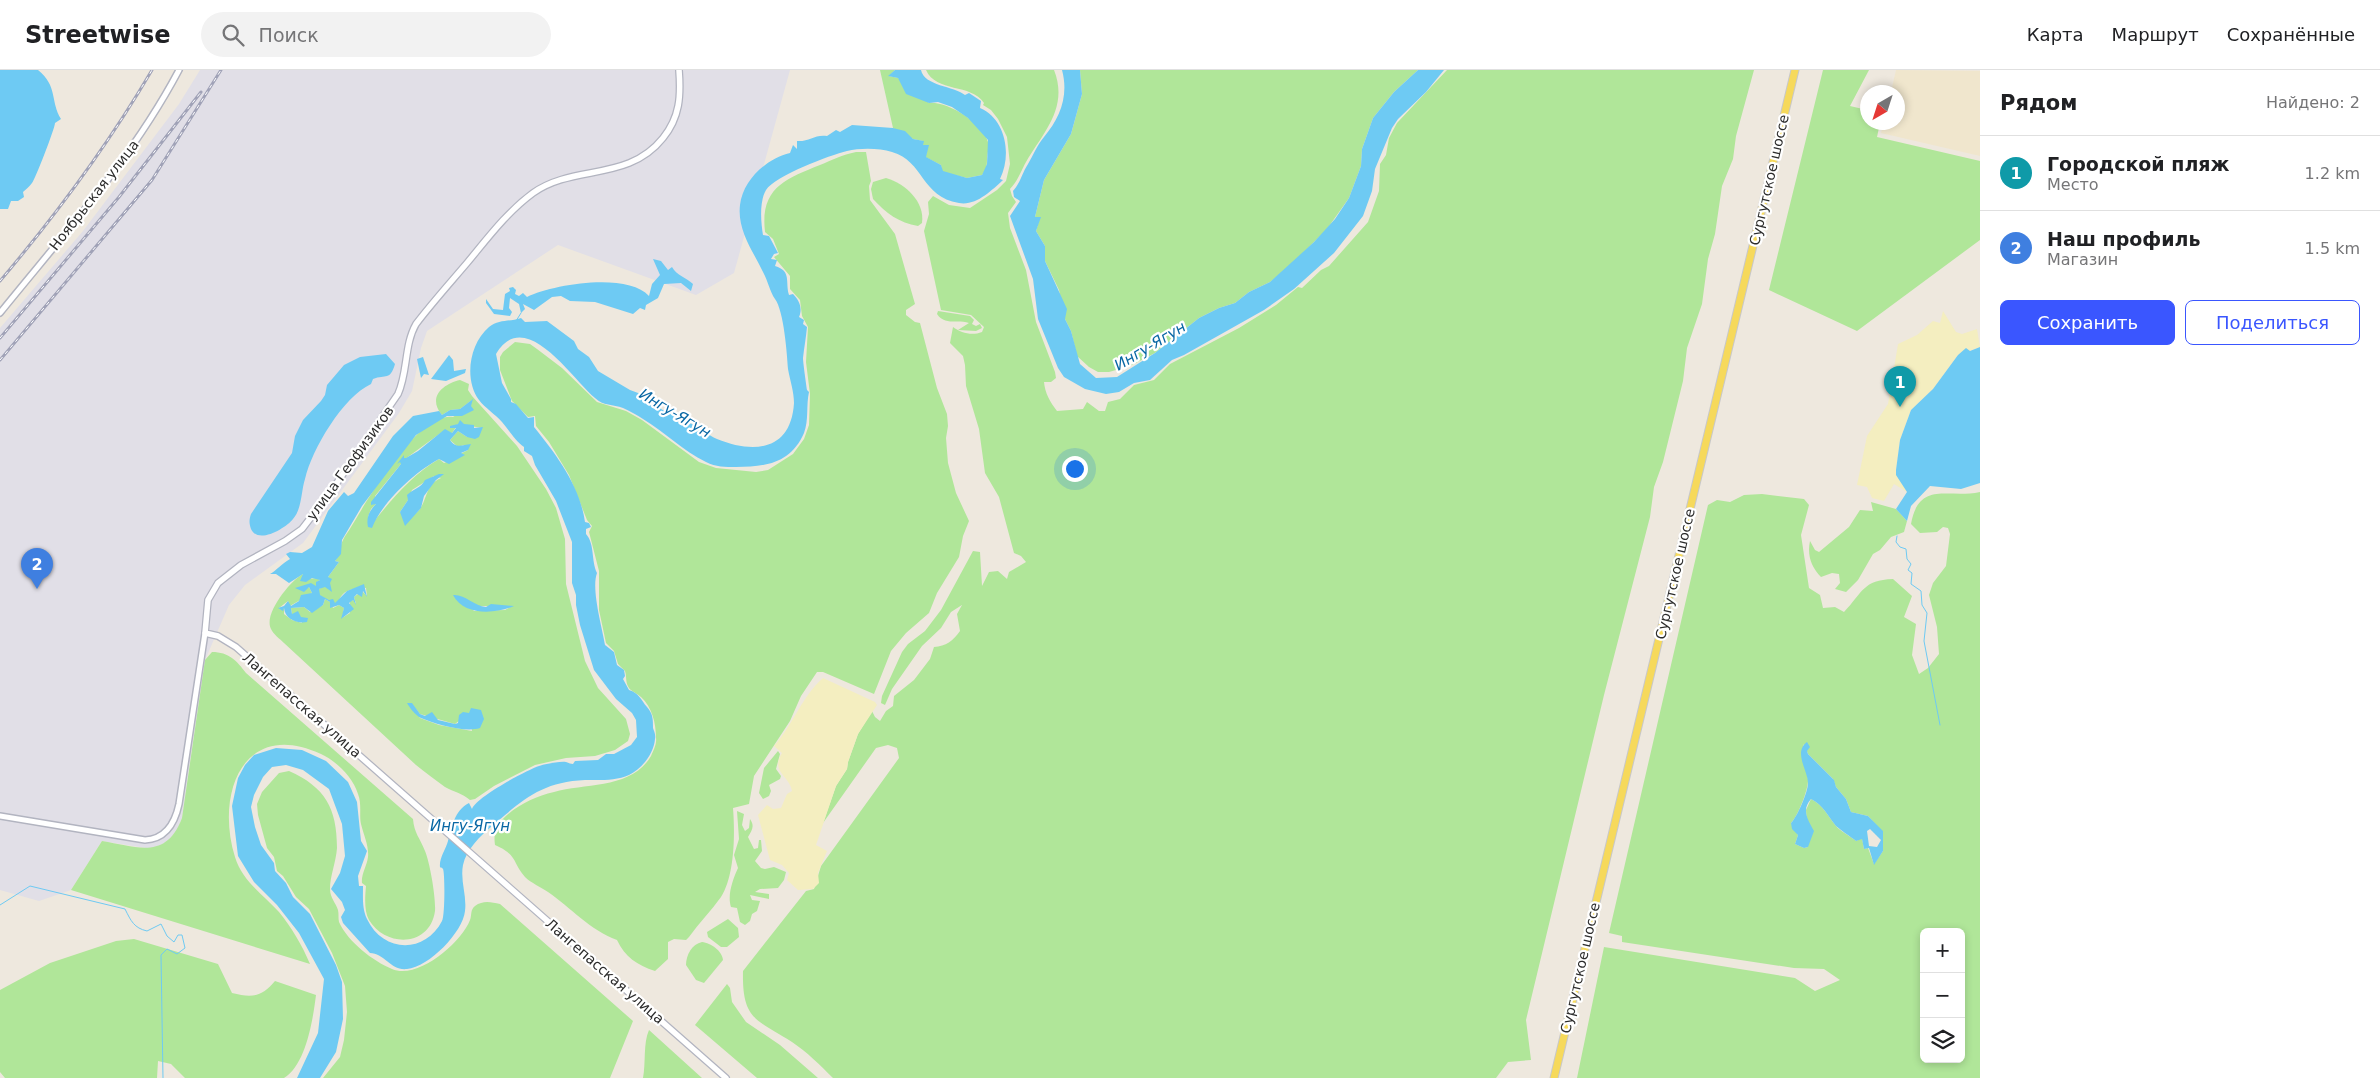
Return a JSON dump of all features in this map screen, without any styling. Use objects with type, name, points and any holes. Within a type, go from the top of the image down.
[{"type":"main road","name":"улица Геофизиков","points":[[205,633],[208,600],[218,582],[241,565],[285,541],[302,529],[332,490],[398,394],[404,380],[410,337],[416,324],[488,237],[539,189],[556,181],[633,163],[652,151],[668,132],[677,114],[680,97],[679,70]]},
{"type":"main road","name":"Сургутское шоссе","points":[[1554,1078],[1795,70]]},
{"type":"main road","name":"Лангепасская улица","points":[[205,633],[218,636],[236,647],[726,1078]]},
{"type":"street","name":"Ноябрьская улица","points":[[0,313],[117,168],[154,113],[179,70]]},
{"type":"street","name":"улица Геофизиков","points":[[0,816],[145,840],[157,838],[167,831],[174,820],[179,804],[205,633]]},
{"type":"shaded area","points":[[200,70],[790,70],[734,273],[696,295],[558,245],[427,331],[421,348],[412,391],[399,413],[303,543],[245,585],[229,605],[205,660],[182,818],[177,830],[167,842],[152,849],[102,841],[71,890],[39,901],[0,890],[0,328],[83,231],[179,104]]},
{"type":"shaded area","points":[[1896,70],[1980,71],[1980,156],[1881,133],[1882,130],[1905,130],[1905,85],[1893,85]]},
{"type":"green space","points":[[880,70],[895,70],[889,76],[898,78],[929,103],[936,103],[954,109],[979,128],[988,142],[986,167],[982,175],[967,178],[942,172],[941,165],[925,157],[927,152],[922,145],[923,141],[913,139],[893,128]]},
{"type":"green space","points":[[926,70],[1054,70],[1058,84],[1056,108],[1046,130],[1010,189],[1016,202],[1008,213],[1010,228],[1026,270],[1036,322],[1055,372],[1056,378],[1051,382],[1044,382],[1050,401],[1057,411],[1083,409],[1087,402],[1099,411],[1105,411],[1108,402],[1120,399],[1134,385],[1154,380],[1170,364],[1239,328],[1276,305],[1298,287],[1302,288],[1321,270],[1329,266],[1368,222],[1379,191],[1380,164],[1386,155],[1389,138],[1397,123],[1447,70],[1754,70],[1736,136],[1733,159],[1722,186],[1715,234],[1708,259],[1702,304],[1687,348],[1683,381],[1663,462],[1654,487],[1650,517],[1604,695],[1526,1020],[1531,1060],[1508,1062],[1496,1078],[833,1078],[798,1046],[760,1022],[748,1008],[743,987],[743,971],[806,891],[814,889],[821,866],[899,758],[897,748],[888,745],[876,748],[823,823],[836,786],[847,769],[858,734],[872,711],[880,721],[886,711],[893,706],[894,696],[914,680],[930,659],[934,647],[946,644],[957,635],[960,631],[957,614],[962,605],[951,612],[941,628],[922,646],[892,689],[885,705],[881,703],[882,696],[902,652],[908,644],[925,631],[941,610],[973,551],[980,552],[982,586],[989,572],[998,571],[1007,579],[1009,572],[1026,562],[1021,556],[1014,553],[999,497],[985,473],[979,429],[966,386],[963,356],[950,343],[953,327],[959,331],[971,334],[982,332],[984,327],[971,315],[941,310],[924,231],[929,214],[928,202],[933,196],[949,205],[970,208],[997,190],[1006,181],[1010,164],[1007,137],[998,119],[991,110],[983,105],[984,103],[978,97],[937,82]]},
{"type":"green space","points":[[1080,70],[1418,70],[1394,92],[1373,118],[1362,149],[1361,166],[1349,198],[1327,229],[1289,267],[1270,282],[1249,292],[1235,303],[1219,308],[1199,318],[1155,353],[1130,366],[1109,372],[1098,372],[1077,356],[1071,331],[1065,319],[1059,290],[1045,261],[1045,246],[1036,231],[1040,217],[1035,217],[1044,180],[1071,134],[1082,94]]},
{"type":"green space","points":[[1823,70],[1869,70],[1850,106],[1860,108],[1860,130],[1878,130],[1877,137],[1980,161],[1980,240],[1857,331],[1769,290]]},
{"type":"green space","points":[[856,152],[866,152],[871,181],[869,186],[870,200],[895,234],[915,304],[906,310],[906,315],[915,322],[920,323],[937,388],[947,414],[948,463],[956,493],[969,521],[963,536],[959,557],[937,593],[929,613],[906,633],[891,651],[874,694],[823,672],[817,672],[801,696],[790,721],[754,776],[749,804],[733,808],[733,854],[726,888],[721,897],[686,940],[674,939],[668,942],[668,959],[655,971],[632,960],[617,940],[589,925],[548,892],[527,879],[508,852],[495,845],[495,832],[498,825],[518,807],[529,800],[548,794],[620,780],[643,767],[651,756],[656,740],[651,710],[641,697],[629,688],[625,671],[618,664],[614,651],[606,643],[599,610],[599,571],[589,532],[592,526],[587,520],[569,475],[549,442],[536,426],[535,416],[528,417],[512,401],[500,370],[500,357],[515,342],[530,344],[562,368],[597,402],[626,411],[642,420],[699,462],[716,468],[756,472],[768,470],[793,454],[804,439],[809,425],[810,394],[806,362],[808,327],[802,316],[800,300],[790,289],[790,276],[774,257],[779,254],[773,239],[765,232],[764,217],[767,205],[771,195],[778,187],[796,175],[833,159]]},
{"type":"green space","points":[[886,178],[907,189],[917,201],[922,215],[922,223],[918,226],[893,217],[873,199],[871,189],[873,182]]},
{"type":"green space","points":[[938,311],[970,316],[974,320],[972,324],[976,326],[980,324],[982,328],[976,331],[958,330],[969,323],[944,320],[937,314]]},
{"type":"green space","points":[[460,380],[469,384],[468,390],[472,396],[517,446],[546,489],[556,508],[565,539],[566,584],[585,661],[598,688],[626,719],[630,734],[628,741],[615,750],[595,756],[566,758],[535,765],[470,800],[445,787],[416,765],[272,631],[271,615],[285,590],[303,574],[308,579],[317,578],[320,580],[316,586],[309,587],[312,593],[290,606],[288,601],[279,608],[282,610],[284,608],[284,614],[292,620],[302,623],[300,618],[292,614],[291,608],[304,607],[310,612],[323,605],[325,599],[330,602],[333,608],[339,605],[344,608],[342,618],[350,613],[350,601],[353,600],[356,604],[354,597],[362,591],[367,596],[366,588],[354,589],[343,594],[335,604],[319,595],[319,589],[330,583],[328,577],[339,562],[335,561],[344,538],[395,460],[425,428],[439,419],[453,417],[470,406],[472,400],[460,409],[450,410],[442,415],[436,402],[439,392],[448,385]],"holes":[[[458,424],[482,428],[467,437],[458,431],[450,440],[458,447],[464,445],[468,450],[460,454],[464,455],[444,463],[439,459],[429,465],[404,487],[375,520],[368,517],[371,509],[377,503],[375,496],[401,462],[442,432],[452,433],[456,427],[453,427]],[[434,476],[441,478],[432,484],[420,509],[408,521],[400,512],[412,490]],[[465,599],[477,606],[512,606],[505,610],[474,611]],[[412,704],[420,714],[455,724],[469,713],[472,731],[439,725],[420,718]]]},
{"type":"green space","points":[[1980,492],[1980,1078],[1577,1078],[1604,947],[1795,978],[1815,991],[1840,980],[1824,969],[1794,968],[1622,942],[1622,936],[1609,933],[1708,505],[1717,500],[1730,502],[1744,495],[1762,494],[1804,499],[1809,505],[1801,535],[1809,588],[1820,595],[1823,608],[1835,607],[1844,612],[1864,588],[1875,582],[1893,579],[1912,596],[1904,617],[1916,624],[1912,655],[1919,674],[1928,668],[1939,654],[1937,627],[1929,595],[1933,583],[1946,566],[1950,534],[1948,528],[1943,527],[1937,532],[1920,533],[1911,524],[1915,510],[1921,501],[1928,496]],"holes":[[[1804,744],[1808,754],[1833,779],[1836,787],[1846,799],[1851,812],[1868,816],[1880,829],[1883,851],[1874,864],[1868,848],[1864,849],[1862,838],[1856,841],[1836,826],[1822,808],[1811,799],[1806,810],[1808,847],[1804,848],[1795,844],[1798,835],[1791,823],[1800,808],[1808,783],[1803,757]]]},
{"type":"green space","points":[[1871,502],[1896,509],[1907,521],[1904,532],[1891,537],[1880,550],[1873,554],[1858,580],[1846,592],[1835,589],[1840,583],[1839,574],[1832,573],[1821,577],[1812,565],[1810,541],[1815,550],[1819,552],[1849,527],[1860,510],[1873,511]]},
{"type":"green space","points":[[212,652],[228,655],[236,661],[246,673],[413,819],[416,832],[427,856],[435,898],[435,911],[431,923],[425,932],[406,940],[396,939],[377,929],[369,920],[365,899],[366,886],[362,883],[368,849],[361,824],[360,802],[356,788],[343,770],[332,761],[321,754],[294,745],[272,746],[255,754],[242,768],[233,787],[229,809],[230,833],[238,866],[254,887],[284,918],[304,950],[310,964],[71,890],[102,841],[150,848],[168,840],[175,831],[182,818],[205,660]]},
{"type":"green space","points":[[778,751],[780,754],[776,769],[781,776],[780,779],[769,785],[771,791],[769,796],[763,799],[759,793],[764,768]]},
{"type":"green space","points":[[289,771],[312,784],[326,800],[331,810],[335,821],[337,848],[330,892],[338,910],[339,922],[348,937],[355,944],[369,956],[392,969],[402,971],[414,969],[437,957],[458,939],[470,920],[475,906],[484,902],[500,904],[633,1021],[610,1078],[323,1078],[340,1057],[347,1012],[345,986],[332,953],[309,909],[296,897],[283,876],[277,871],[274,857],[267,848],[258,815],[257,804],[262,792],[279,773]]},
{"type":"green space","points":[[737,811],[744,814],[742,825],[745,831],[749,828],[750,819],[752,821],[752,828],[748,837],[754,849],[758,848],[759,840],[761,840],[762,851],[755,861],[761,868],[774,867],[786,872],[784,880],[778,888],[760,889],[755,892],[769,894],[769,899],[750,895],[752,900],[760,901],[757,911],[752,914],[750,921],[745,925],[740,922],[737,908],[731,907],[730,902],[731,887],[738,868],[734,855],[739,839]]},
{"type":"green space","points":[[728,919],[738,928],[739,937],[727,947],[721,947],[708,937],[707,932]]},
{"type":"green space","points":[[134,939],[218,964],[232,993],[256,995],[266,990],[275,981],[316,995],[307,1041],[292,1072],[284,1078],[185,1078],[171,1064],[158,1061],[157,1078],[5,1078],[0,1072],[0,990],[50,963],[116,941]]},
{"type":"green space","points":[[702,942],[716,948],[723,960],[704,983],[696,980],[686,965],[690,951],[695,945]]},
{"type":"green space","points":[[727,984],[730,988],[732,1002],[746,1022],[780,1045],[818,1078],[757,1078],[695,1025]]},
{"type":"green space","points":[[649,1030],[702,1078],[643,1078],[646,1041]]},
{"type":"sand","points":[[1943,311],[1956,332],[1962,334],[1977,329],[1980,347],[1958,355],[1933,389],[1911,410],[1900,440],[1896,470],[1907,492],[1894,484],[1884,501],[1872,498],[1867,487],[1857,485],[1867,436],[1888,404],[1898,344],[1917,335],[1933,321],[1940,323]]},
{"type":"sand","points":[[823,678],[875,702],[877,705],[858,734],[847,769],[836,786],[816,845],[827,851],[818,873],[819,883],[813,889],[798,890],[787,880],[789,873],[782,865],[770,860],[758,815],[767,805],[773,809],[781,808],[787,794],[792,791],[791,786],[779,769],[779,759],[782,753],[774,746],[809,693]]},
{"type":"water","points":[[0,70],[38,70],[51,88],[61,119],[55,123],[34,180],[23,192],[24,197],[18,201],[11,201],[8,209],[0,209]]},
{"type":"water","name":"Ингу-Ягун","points":[[895,70],[921,70],[923,75],[933,83],[965,95],[969,93],[981,101],[980,108],[996,120],[1004,139],[1006,159],[1000,179],[1003,180],[977,200],[959,203],[937,194],[911,163],[903,157],[892,152],[864,149],[839,153],[816,161],[771,184],[766,190],[761,206],[763,235],[769,236],[778,253],[774,254],[771,259],[777,260],[775,266],[786,274],[789,295],[793,294],[799,302],[801,310],[799,317],[804,320],[803,324],[807,327],[803,358],[807,390],[809,392],[806,423],[799,443],[785,457],[767,464],[747,467],[728,467],[710,464],[698,458],[633,413],[598,401],[548,350],[534,341],[520,338],[508,341],[496,354],[502,383],[511,402],[516,404],[528,418],[534,417],[534,427],[566,471],[578,496],[585,522],[589,523],[591,527],[586,529],[586,534],[591,543],[597,573],[595,580],[596,598],[605,645],[614,652],[617,665],[624,670],[625,676],[623,679],[629,690],[638,695],[650,712],[655,736],[654,744],[646,760],[629,775],[613,779],[570,781],[556,784],[523,801],[487,830],[467,854],[463,865],[462,877],[465,911],[458,929],[452,938],[434,955],[416,967],[407,969],[396,967],[379,956],[370,953],[343,923],[341,917],[345,910],[342,902],[331,889],[340,873],[345,856],[342,824],[329,789],[303,770],[286,765],[272,767],[263,777],[254,795],[251,807],[255,827],[261,845],[274,863],[275,871],[286,883],[293,897],[310,914],[336,965],[342,982],[343,1019],[336,1052],[320,1078],[297,1078],[318,1033],[324,979],[299,933],[277,905],[254,882],[238,856],[232,806],[238,778],[245,765],[254,755],[276,748],[302,750],[326,761],[348,782],[357,802],[361,841],[367,851],[358,876],[359,886],[363,886],[365,915],[374,930],[383,938],[393,943],[404,945],[415,944],[425,939],[435,932],[442,921],[444,911],[444,872],[440,867],[441,860],[454,820],[464,806],[469,803],[472,809],[492,791],[539,766],[560,762],[573,764],[575,761],[598,760],[606,754],[614,754],[631,745],[637,737],[636,720],[632,713],[616,699],[594,670],[580,625],[576,595],[572,583],[572,542],[556,501],[535,465],[532,456],[524,451],[524,447],[499,419],[481,403],[474,392],[470,373],[471,362],[473,352],[482,334],[493,324],[521,318],[525,322],[547,321],[574,341],[578,349],[589,357],[598,371],[630,390],[657,400],[661,409],[675,413],[684,421],[693,424],[714,437],[731,444],[757,447],[768,445],[778,439],[786,431],[791,419],[794,399],[781,313],[765,275],[743,232],[741,223],[740,205],[742,196],[751,179],[764,165],[790,153],[793,145],[797,149],[797,141],[827,136],[836,130],[840,132],[852,125],[893,128],[905,131],[913,139],[924,141],[923,145],[929,145],[926,157],[941,165],[943,171],[967,178],[982,175],[987,164],[988,140],[968,118],[952,107],[938,102],[929,103],[906,94],[898,78],[888,76]]},
{"type":"water","name":"Ингу-Ягун","points":[[1062,70],[1080,70],[1082,94],[1071,134],[1044,180],[1035,217],[1041,217],[1036,231],[1045,246],[1045,261],[1067,309],[1065,319],[1071,331],[1080,364],[1096,378],[1117,377],[1155,353],[1199,318],[1219,308],[1235,303],[1249,292],[1270,282],[1314,242],[1335,219],[1349,198],[1361,166],[1362,149],[1373,118],[1394,92],[1418,70],[1444,70],[1426,92],[1398,119],[1392,128],[1375,169],[1372,191],[1363,216],[1334,253],[1294,289],[1264,310],[1172,360],[1150,380],[1134,383],[1119,392],[1106,394],[1085,389],[1064,377],[1058,368],[1038,319],[1033,279],[1010,216],[1020,201],[1014,197],[1013,191],[1039,143],[1055,122],[1062,106],[1064,80]]},
{"type":"water","points":[[653,259],[661,261],[668,270],[672,267],[693,284],[691,291],[681,283],[664,284],[658,298],[646,305],[645,310],[640,308],[633,314],[595,302],[570,301],[561,296],[552,297],[534,310],[523,304],[525,309],[521,313],[519,304],[510,298],[509,308],[512,312],[510,316],[494,314],[486,303],[486,299],[493,309],[503,310],[505,294],[510,291],[509,288],[513,287],[516,290],[515,294],[519,296],[523,293],[527,297],[554,288],[608,282],[625,284],[639,289],[649,296],[652,284],[660,275]]},
{"type":"water","points":[[1980,347],[1980,483],[1961,489],[1930,486],[1911,506],[1907,521],[1896,509],[1907,492],[1896,475],[1896,470],[1900,440],[1911,410],[1933,389],[1958,355],[1966,348],[1970,351]]},
{"type":"water","points":[[386,354],[395,364],[391,373],[387,376],[373,379],[371,384],[350,400],[330,425],[314,453],[296,515],[284,527],[272,533],[266,535],[255,534],[250,525],[251,514],[292,453],[295,436],[303,420],[321,401],[325,395],[327,385],[344,365],[360,357]]},
{"type":"water","points":[[449,355],[453,360],[454,371],[466,369],[465,373],[446,381],[431,379]]},
{"type":"water","points":[[423,357],[429,375],[424,374],[421,378],[417,359]]},
{"type":"water","points":[[473,399],[471,406],[474,410],[462,416],[447,416],[416,435],[362,506],[342,540],[341,554],[335,561],[339,562],[328,577],[332,579],[330,583],[332,592],[325,587],[319,589],[320,595],[329,600],[333,599],[335,603],[347,591],[364,584],[367,597],[363,591],[362,597],[357,594],[354,597],[356,605],[353,600],[349,603],[354,609],[341,619],[344,608],[339,605],[330,608],[330,602],[325,599],[323,605],[312,613],[304,607],[291,608],[292,614],[298,611],[301,617],[308,618],[307,622],[299,622],[289,618],[284,608],[283,611],[278,608],[284,606],[288,601],[291,606],[299,601],[301,595],[312,593],[309,587],[304,592],[295,588],[311,583],[316,586],[316,582],[320,580],[312,578],[306,582],[300,581],[303,574],[289,583],[276,574],[270,574],[290,559],[286,554],[290,552],[302,553],[312,547],[328,511],[344,492],[348,496],[354,493],[393,436],[413,416],[439,411],[442,415],[450,410],[460,409]]},
{"type":"water","points":[[460,420],[464,424],[474,425],[474,428],[483,427],[479,437],[475,439],[467,437],[458,431],[450,440],[455,445],[471,444],[468,450],[461,453],[465,455],[449,464],[439,459],[420,472],[391,498],[372,528],[368,527],[369,515],[376,504],[371,505],[371,502],[401,464],[400,462],[397,464],[404,455],[404,458],[406,458],[418,451],[445,429],[452,433],[456,428],[450,428],[450,426],[458,424]]},
{"type":"water","points":[[439,474],[444,474],[436,480],[424,496],[421,508],[405,526],[400,512],[408,500],[407,495],[425,480]]},
{"type":"water","points":[[453,595],[462,596],[477,605],[486,607],[491,604],[514,606],[489,612],[472,610],[464,607]]},
{"type":"water","points":[[407,703],[412,703],[420,714],[425,716],[432,712],[438,720],[455,724],[458,723],[459,715],[463,712],[469,713],[471,708],[481,710],[484,719],[480,728],[450,727],[421,718]]},
{"type":"water","points":[[1807,742],[1810,747],[1807,751],[1808,754],[1834,780],[1836,787],[1846,799],[1851,812],[1868,816],[1883,831],[1883,851],[1874,865],[1869,848],[1864,849],[1862,839],[1856,841],[1836,826],[1822,808],[1811,799],[1806,807],[1806,811],[1814,831],[1808,847],[1804,848],[1795,844],[1798,835],[1792,829],[1791,823],[1802,804],[1808,783],[1801,756],[1803,746]],"holes":[[[1870,829],[1881,840],[1877,847],[1869,846],[1867,831]]]},
{"type":"waterway","points":[[516,321],[521,313]]},
{"type":"waterway","points":[[1897,536],[1896,542],[1900,547],[1906,549],[1907,559],[1911,564],[1908,570],[1912,573],[1911,584],[1921,591],[1922,605],[1927,613],[1924,641],[1940,725]]},
{"type":"waterway","points":[[0,905],[30,886],[125,909],[136,926],[147,931],[161,924],[167,936],[174,942],[178,935],[182,935],[185,948],[177,954],[167,949],[161,955],[163,1078]]},
{"type":"railway","points":[[0,281],[80,179],[118,125],[152,70]]},
{"type":"railway","points":[[0,360],[152,180],[221,70]]},
{"type":"railway","points":[[0,338],[119,197],[201,92]]},
{"type":"place","name":"Городской пляж","points":[[1900,407]]},
{"type":"place","name":"Наш профиль","points":[[37,589]]}]
